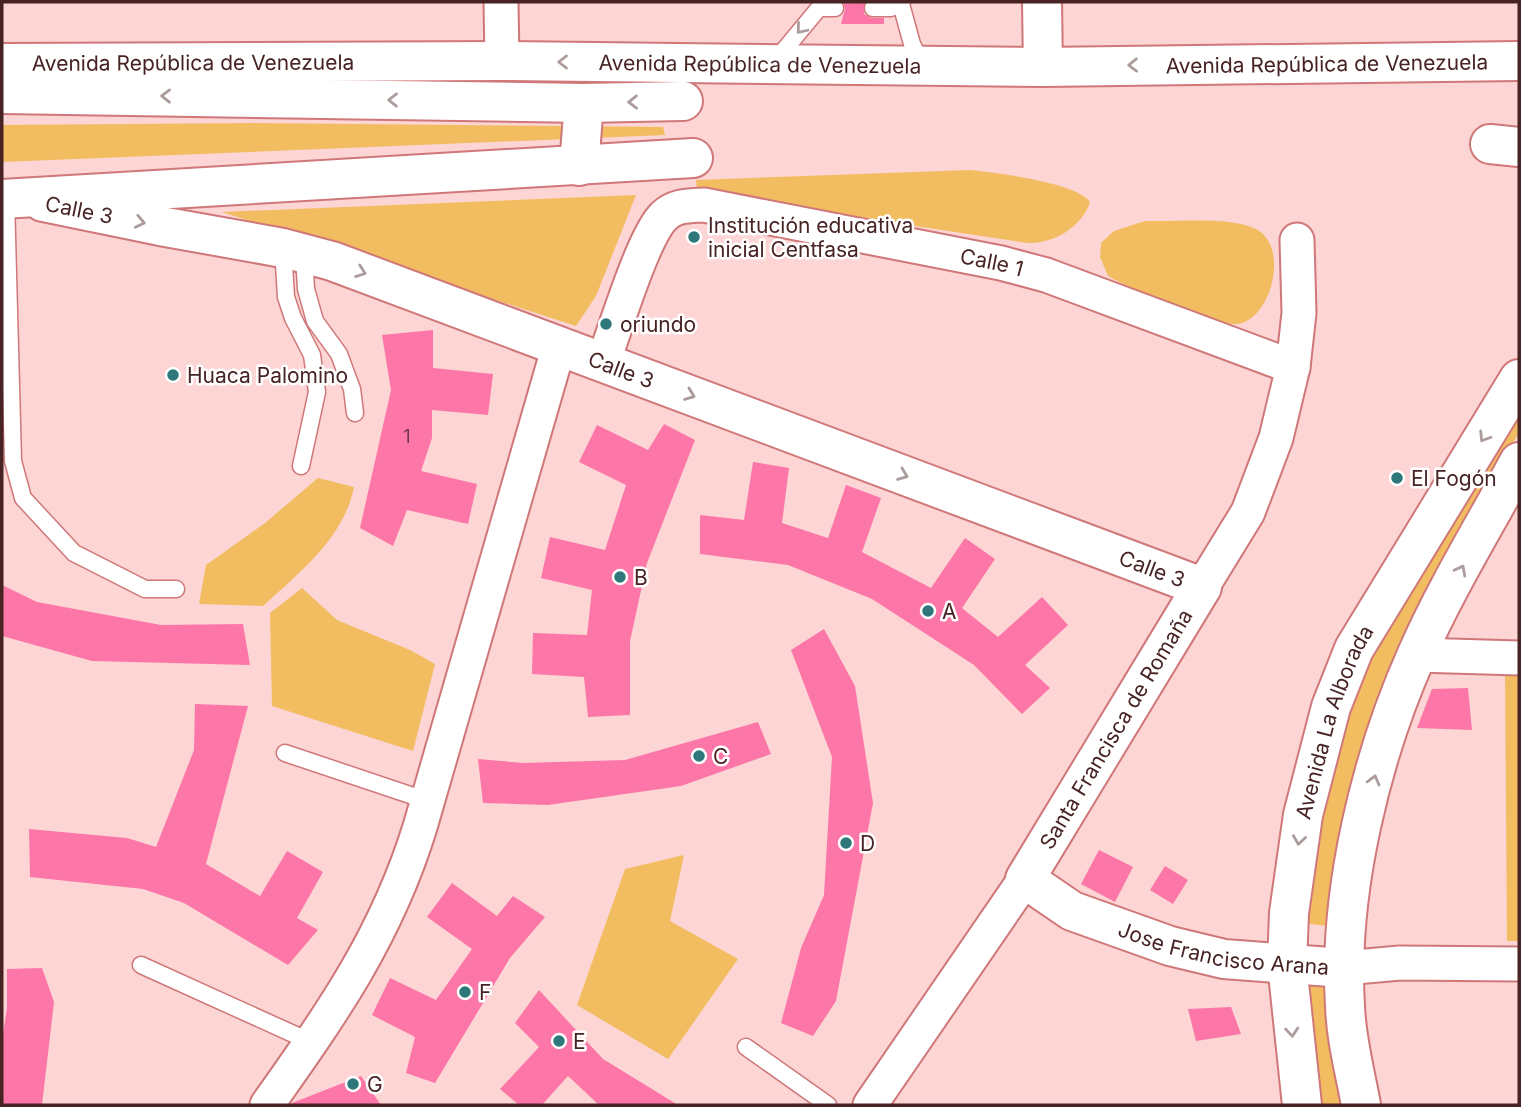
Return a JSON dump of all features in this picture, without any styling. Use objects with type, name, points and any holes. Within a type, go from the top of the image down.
[{"type":"main road","points":[[1042,2],[1043,67]]},
{"type":"main road","name":"Avenida República de Venezuela","points":[[2,63],[502,61],[1043,67],[1519,61]]},
{"type":"main road","points":[[452,101],[492,78],[502,61]]},
{"type":"main road","name":"Avenida República de Venezuela","points":[[2,94],[584,103],[683,101]]},
{"type":"main road","points":[[579,166],[584,103]]},
{"type":"main road","points":[[10,197],[693,159]]},
{"type":"main road","name":"Calle 3","points":[[10,197],[294,250],[603,362],[1202,587]]},
{"type":"main road","name":"Avenida La Alborada","points":[[1302,1105],[1287,964],[1289,913],[1303,815],[1331,706],[1354,649],[1519,379]]},
{"type":"main road","points":[[1361,1105],[1345,1007],[1344,968],[1354,866],[1368,804],[1390,724],[1416,655],[1519,462]]},
{"type":"main road","name":"Santa Francisca de Romaña","points":[[1025,879],[1202,587]]},
{"type":"main road","name":"Jose Francisco Arana","points":[[1025,879],[1072,911],[1170,946],[1224,959],[1344,968]]},
{"type":"street","points":[[501,2],[502,61]]},
{"type":"street","name":"Calle 1","points":[[603,362],[650,238],[663,217],[679,206],[735,210],[1001,263],[1046,275],[1293,367]]},
{"type":"street","name":"Santa Francisca de Romaña","points":[[1202,587],[1248,512],[1276,438],[1293,367],[1299,313],[1297,240]]},
{"type":"street","points":[[267,1105],[366,958],[392,904],[428,801],[559,346]]},
{"type":"street","points":[[1416,655],[1519,658]]},
{"type":"street","name":"Santa Francisca de Romaña","points":[[870,1105],[1025,879]]},
{"type":"street","name":"Jose Francisco Arana","points":[[1344,968],[1399,963],[1519,964]]},
{"type":"lane","points":[[873,8],[891,8],[901,3],[912,44],[923,65]]},
{"type":"lane","points":[[773,63],[825,6]]},
{"type":"lane","points":[[10,197],[7,462],[23,498],[74,553],[145,589],[176,589]]},
{"type":"lane","points":[[294,250],[315,321],[340,354],[355,413]]},
{"type":"lane","points":[[294,250],[286,297],[293,318],[312,355],[317,392],[302,466]]},
{"type":"lane","points":[[285,753],[428,801]]},
{"type":"lane","points":[[141,965],[311,1042]]},
{"type":"lane","points":[[746,1047],[828,1105]]},
{"type":"shaded area","points":[[253,123],[663,127],[665,135],[2,162],[2,125]]},
{"type":"shaded area","points":[[971,170],[1053,184],[1082,195],[1090,202],[1080,219],[1065,232],[1047,241],[1028,243],[703,194],[697,189],[696,180]]},
{"type":"shaded area","points":[[636,195],[596,296],[576,326],[222,212]]},
{"type":"shaded area","points":[[1145,221],[1232,222],[1256,229],[1266,237],[1272,249],[1274,263],[1269,293],[1262,306],[1242,323],[1214,321],[1175,308],[1108,276],[1100,257],[1101,243],[1114,231]]},
{"type":"shaded area","points":[[1519,404],[1519,432],[1447,566],[1329,926],[1309,924],[1301,904],[1316,817],[1369,647]]},
{"type":"shaded area","points":[[318,478],[354,487],[341,522],[318,553],[263,606],[199,604],[206,565],[265,523]]},
{"type":"shaded area","points":[[302,588],[337,620],[410,650],[435,664],[413,751],[272,706],[270,613]]},
{"type":"shaded area","points":[[1505,674],[1519,675],[1519,941],[1507,941]]},
{"type":"shaded area","points":[[684,855],[670,921],[738,959],[668,1059],[577,1005],[625,869]]},
{"type":"shaded area","points":[[1306,983],[1348,988],[1357,1105],[1317,1105]]},
{"type":"building","points":[[843,2],[865,2],[864,14],[872,18],[884,18],[884,24],[841,24],[845,9]]},
{"type":"building","points":[[433,330],[433,368],[493,374],[488,415],[432,410],[432,438],[421,471],[477,484],[468,524],[407,510],[393,546],[360,528],[391,390],[382,335]]},
{"type":"building","name":"B","points":[[664,424],[695,440],[647,563],[630,641],[630,715],[588,717],[584,677],[532,674],[533,633],[587,635],[592,590],[541,578],[550,537],[605,550],[626,485],[579,462],[597,425],[648,450]]},
{"type":"building","name":"A","points":[[753,462],[789,468],[782,523],[828,538],[846,485],[881,498],[862,552],[931,588],[965,538],[995,559],[962,608],[998,637],[1042,597],[1068,625],[1025,665],[1050,688],[1022,714],[974,665],[872,599],[788,565],[700,554],[700,515],[744,520]]},
{"type":"building","points":[[2,585],[37,602],[161,625],[243,624],[250,665],[92,661],[2,636]]},
{"type":"building","name":"D","points":[[824,629],[855,686],[873,803],[836,1001],[813,1036],[781,1023],[801,948],[824,895],[832,757],[791,650]]},
{"type":"building","points":[[1468,688],[1472,730],[1417,728],[1432,689]]},
{"type":"building","points":[[195,704],[248,706],[206,864],[260,896],[287,851],[323,872],[297,918],[318,930],[288,965],[184,903],[143,889],[30,877],[29,829],[127,838],[156,847],[194,750]]},
{"type":"building","name":"C","points":[[758,722],[771,754],[681,786],[548,805],[483,803],[478,759],[523,763],[625,760]]},
{"type":"building","points":[[1099,850],[1133,867],[1115,902],[1081,884]]},
{"type":"building","points":[[1165,866],[1188,880],[1173,904],[1150,890]]},
{"type":"building","name":"F","points":[[452,883],[497,916],[513,896],[545,917],[510,958],[435,1083],[406,1073],[415,1037],[372,1015],[390,978],[436,1000],[472,949],[427,917]]},
{"type":"building","points":[[42,968],[54,1002],[42,1105],[2,1105],[2,1040],[7,1008],[7,969]]},
{"type":"building","name":"E","points":[[539,990],[603,1059],[678,1105],[599,1105],[568,1076],[542,1105],[519,1105],[500,1089],[539,1047],[515,1023]]},
{"type":"building","points":[[1231,1007],[1241,1034],[1196,1041],[1188,1009]]},
{"type":"building","name":"G","points":[[361,1076],[381,1105],[290,1105],[292,1103]]},
{"type":"place","name":"Institución educativa inicial Centfasa","points":[[694,237]]},
{"type":"place","name":"oriundo","points":[[606,324]]},
{"type":"place","name":"Huaca Palomino","points":[[173,375]]},
{"type":"place","name":"El Fogón","points":[[1397,478]]},
{"type":"place","name":"B","points":[[620,577]]},
{"type":"place","name":"A","points":[[928,611]]},
{"type":"place","name":"C","points":[[699,756]]},
{"type":"place","name":"D","points":[[846,843]]},
{"type":"place","name":"F","points":[[465,992]]},
{"type":"place","name":"E","points":[[559,1041]]},
{"type":"place","name":"G","points":[[353,1084]]}]
